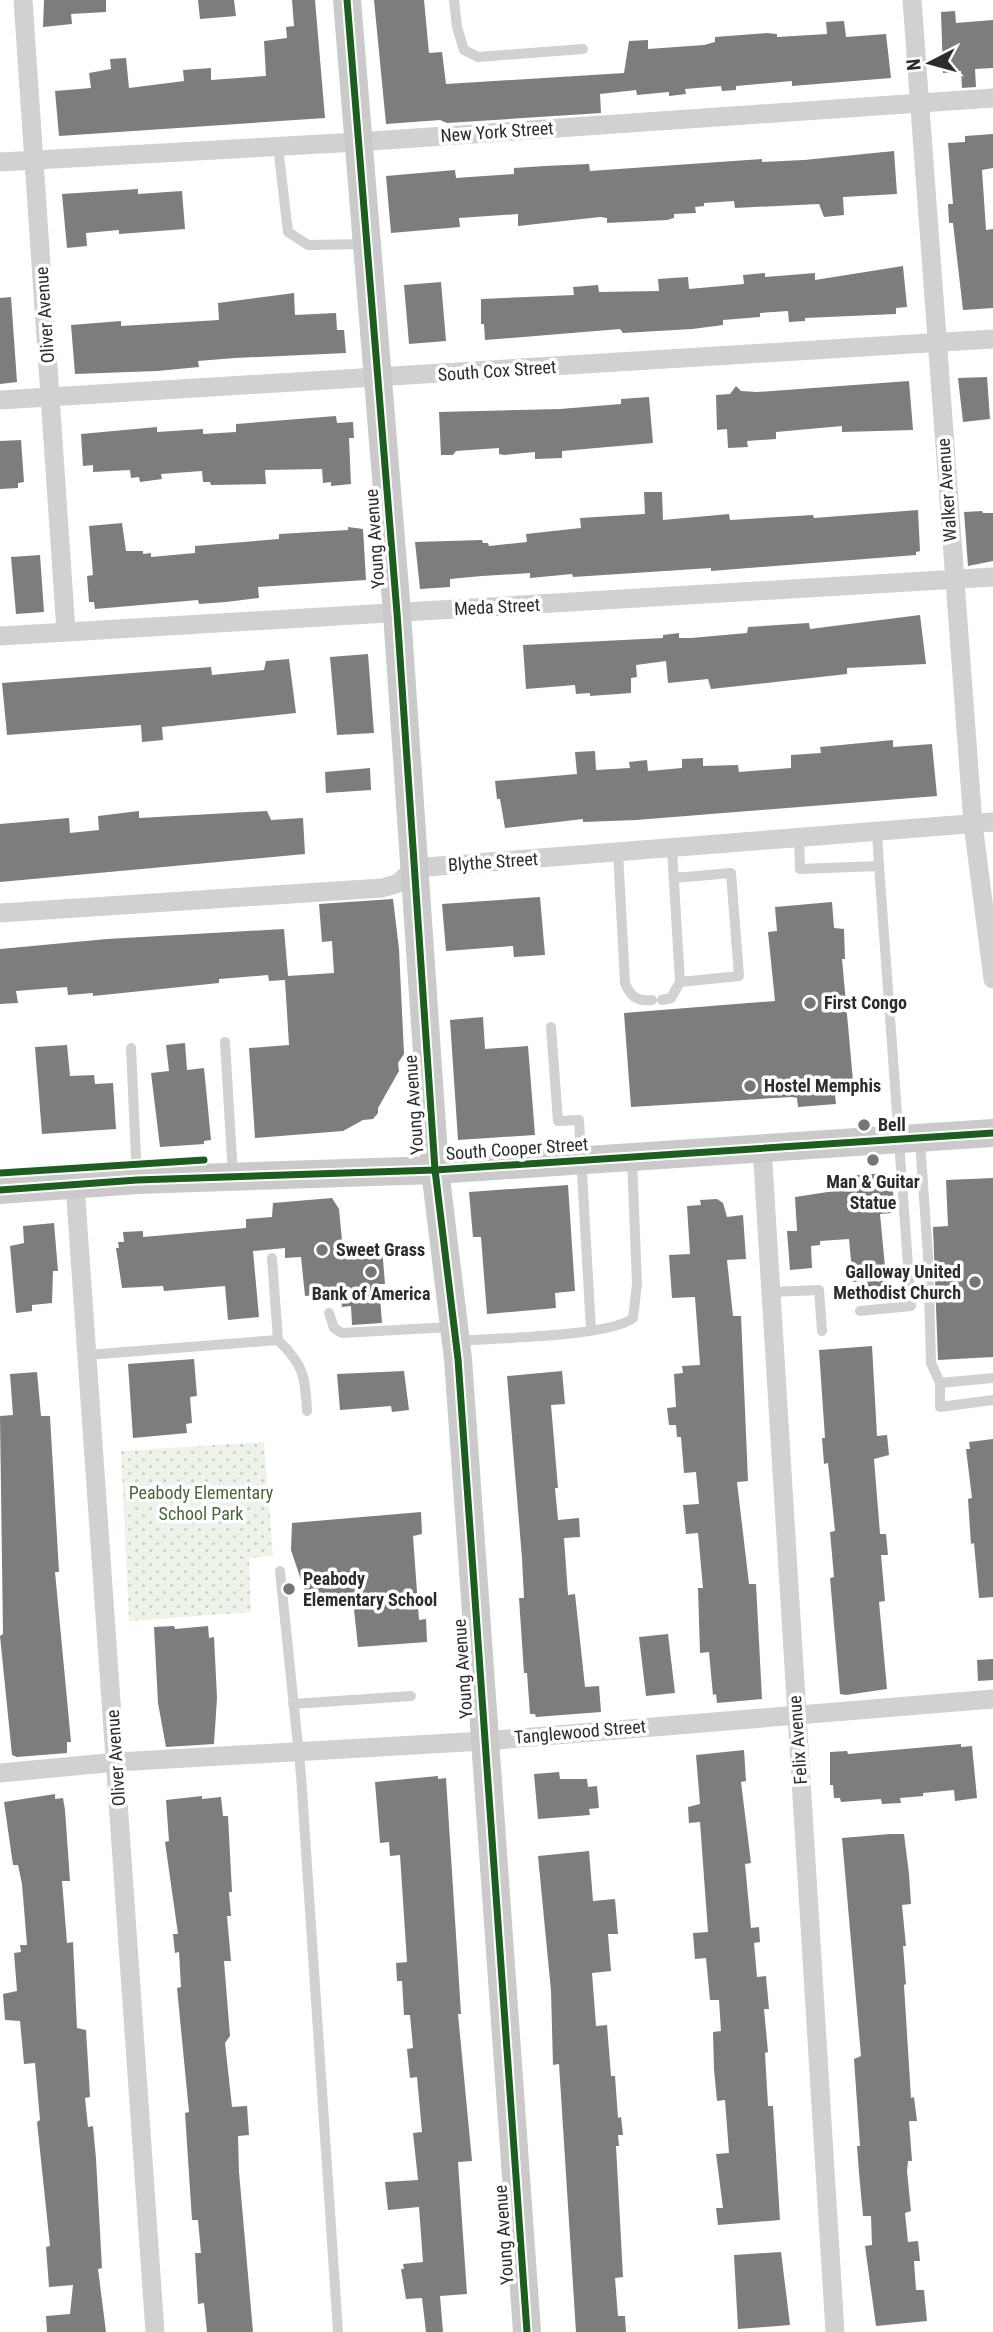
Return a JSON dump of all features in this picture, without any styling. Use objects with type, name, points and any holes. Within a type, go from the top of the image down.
[{"type":"street","name":"Oliver Avenue","points":[[23,0],[66,631]]},
{"type":"street","name":"Young Avenue","points":[[347,0],[397,612],[435,1170],[455,1334],[527,2332]]},
{"type":"street","name":"Walker Avenue","points":[[912,0],[935,343],[973,824],[993,979]]},
{"type":"street","name":"New York Street","points":[[0,162],[357,142],[993,98]]},
{"type":"street","name":"South Cox Street","points":[[0,400],[379,379],[993,339]]},
{"type":"street","name":"Meda Street","points":[[0,636],[993,578]]},
{"type":"street","name":"Blythe Street","points":[[0,913],[382,888],[399,883],[414,868],[993,822]]},
{"type":"street","name":"South Cooper Street","points":[[0,1190],[137,1180],[435,1170],[993,1133]]},
{"type":"street","name":"Felix Avenue","points":[[762,1147],[835,2332]]},
{"type":"street","name":"Oliver Avenue","points":[[75,1185],[155,2332]]},
{"type":"street","name":"Tanglewood Street","points":[[0,1773],[117,1762],[484,1741],[993,1699]]},
{"type":"lane","points":[[454,0],[457,27],[464,50],[478,57],[583,49]]},
{"type":"lane","points":[[278,147],[288,232],[308,245],[366,244]]},
{"type":"lane","points":[[877,832],[908,1138],[928,1256],[931,1363],[940,1383],[940,1407],[993,1400]]},
{"type":"lane","points":[[799,838],[800,869],[879,866]]},
{"type":"lane","points":[[618,852],[625,983],[629,993],[642,1002],[671,998],[680,982],[671,849]]},
{"type":"lane","points":[[674,878],[731,873],[739,976],[680,982]]},
{"type":"lane","points":[[551,1027],[558,1121],[579,1120],[591,1330]]},
{"type":"lane","points":[[225,1042],[233,1176]]},
{"type":"lane","points":[[131,1048],[137,1180]]},
{"type":"lane","points":[[860,1311],[911,1306],[908,1138]]},
{"type":"lane","points":[[329,1313],[334,1328],[342,1333],[455,1334],[591,1330],[625,1324],[633,1318],[635,1309],[632,1157]]},
{"type":"lane","points":[[272,1258],[278,1340],[298,1361],[305,1374],[307,1411]]},
{"type":"lane","points":[[771,1292],[819,1290],[822,1331]]},
{"type":"lane","points":[[87,1356],[278,1340]]},
{"type":"lane","points":[[940,1383],[993,1378]]},
{"type":"lane","points":[[280,1571],[308,1872],[338,2332]]},
{"type":"lane","points":[[293,1704],[411,1696]]},
{"type":"green space","name":"Peabody Elementary School Park","points":[[264,1442],[273,1556],[249,1558],[251,1612],[129,1621],[121,1451]]},
{"type":"building","points":[[44,0],[106,0],[106,12],[71,14],[72,24],[43,27]]},
{"type":"building","points":[[198,0],[234,0],[236,16],[200,19]]},
{"type":"building","points":[[292,0],[315,0],[325,118],[59,136],[55,91],[91,88],[89,73],[111,69],[110,59],[126,58],[129,88],[184,81],[183,70],[211,68],[211,80],[266,76],[264,41],[287,38],[286,27],[294,26]]},
{"type":"building","points":[[374,0],[424,0],[429,53],[442,52],[446,84],[624,73],[629,41],[648,40],[648,49],[704,45],[715,42],[715,37],[767,33],[777,34],[777,37],[827,34],[826,22],[844,21],[846,37],[886,34],[891,78],[792,86],[792,81],[736,86],[736,90],[722,91],[721,86],[685,89],[686,94],[669,96],[669,92],[637,95],[636,90],[600,94],[601,113],[447,123],[440,120],[386,124]]},
{"type":"building","points":[[955,11],[956,23],[993,20],[993,68],[975,69],[976,87],[962,88],[961,71],[943,73],[941,12]]},
{"type":"building","points":[[993,134],[993,168],[982,170],[986,230],[993,229],[993,308],[963,310],[953,223],[949,223],[948,204],[953,204],[948,143],[965,142],[965,136]]},
{"type":"building","points":[[894,151],[897,194],[843,197],[844,215],[824,217],[819,204],[735,208],[734,201],[704,203],[704,206],[695,207],[696,213],[674,214],[674,218],[667,220],[607,223],[607,218],[600,217],[518,226],[518,214],[459,218],[460,227],[391,233],[386,176],[455,170],[456,178],[514,174],[514,168],[545,166],[589,164],[590,171],[762,159],[762,162],[804,160]]},
{"type":"building","points":[[138,189],[138,194],[182,191],[185,229],[119,234],[119,230],[86,233],[87,246],[67,248],[62,194]]},
{"type":"building","points":[[903,266],[907,307],[896,308],[896,314],[805,318],[805,321],[789,322],[788,311],[760,313],[760,317],[723,320],[723,325],[692,329],[623,333],[620,329],[485,340],[484,324],[481,324],[481,299],[574,295],[573,287],[598,285],[599,292],[659,291],[658,279],[688,277],[689,289],[744,284],[743,275],[765,273],[765,277],[815,273],[815,280]]},
{"type":"building","points":[[441,282],[446,341],[409,344],[404,285]]},
{"type":"building","points":[[294,293],[295,315],[336,313],[337,330],[344,330],[346,353],[235,358],[198,361],[199,367],[75,374],[71,325],[121,321],[121,326],[219,320],[218,303]]},
{"type":"building","points":[[11,297],[17,382],[0,384],[0,298]]},
{"type":"building","points":[[987,377],[990,419],[963,422],[958,378]]},
{"type":"building","points":[[909,381],[913,430],[842,432],[842,426],[776,432],[776,439],[747,441],[748,447],[728,448],[727,429],[717,430],[716,395],[730,394],[736,386],[741,391],[757,392]]},
{"type":"building","points":[[649,397],[653,443],[562,451],[562,458],[535,459],[535,452],[504,455],[499,454],[499,448],[456,451],[453,455],[441,455],[439,412],[560,409],[621,404],[621,399]]},
{"type":"building","points":[[336,416],[337,423],[353,422],[354,438],[349,438],[351,484],[331,486],[331,482],[323,483],[322,469],[265,470],[266,484],[211,485],[210,482],[203,482],[202,471],[161,474],[162,479],[140,482],[139,477],[131,478],[130,470],[93,472],[93,465],[83,466],[81,434],[157,427],[157,432],[203,429],[203,434],[236,432],[236,424]]},
{"type":"building","points":[[21,440],[24,482],[18,483],[18,488],[0,489],[0,441]]},
{"type":"building","points":[[644,492],[662,492],[663,520],[729,514],[730,520],[813,515],[814,518],[918,510],[920,551],[916,552],[916,555],[711,571],[711,568],[530,578],[530,573],[482,576],[450,579],[450,587],[420,589],[415,542],[482,540],[489,546],[527,542],[526,534],[581,528],[580,518],[645,514]]},
{"type":"building","points":[[964,512],[993,513],[993,561],[968,566]]},
{"type":"building","points":[[122,523],[126,551],[143,551],[143,554],[151,553],[151,557],[195,553],[195,546],[279,539],[279,534],[348,530],[348,527],[363,529],[366,580],[258,587],[259,598],[226,602],[199,604],[198,600],[95,609],[94,602],[89,602],[87,576],[93,575],[89,526]]},
{"type":"building","points":[[40,555],[44,612],[16,614],[11,557]]},
{"type":"building","points":[[920,615],[926,664],[847,668],[847,674],[711,689],[708,679],[668,683],[666,661],[636,665],[637,677],[631,678],[631,693],[590,696],[590,693],[576,694],[575,685],[526,689],[523,645],[663,638],[663,635],[679,633],[679,638],[691,638],[747,633],[748,627],[809,623],[810,629]]},
{"type":"building","points":[[368,654],[374,733],[337,735],[330,657]]},
{"type":"building","points":[[289,659],[296,713],[162,727],[163,740],[142,742],[141,725],[7,735],[2,683],[211,667],[212,675],[264,670],[266,661]]},
{"type":"building","points":[[893,740],[893,747],[932,744],[937,796],[636,820],[583,822],[583,819],[505,828],[500,799],[497,799],[495,781],[577,774],[575,752],[595,751],[596,770],[630,768],[629,762],[647,760],[648,771],[682,768],[682,759],[703,758],[703,766],[738,765],[739,772],[791,768],[791,755],[821,753],[820,747]]},
{"type":"building","points":[[370,768],[371,790],[326,793],[325,772]]},
{"type":"building","points":[[139,811],[139,818],[267,811],[271,820],[303,818],[305,854],[0,882],[0,824],[69,818],[70,833],[99,830],[98,816]]},
{"type":"building","points":[[540,897],[545,955],[514,957],[513,946],[446,951],[442,904]]},
{"type":"building","points":[[393,899],[399,949],[404,1054],[398,1063],[399,1071],[378,1108],[378,1113],[373,1119],[363,1120],[343,1131],[255,1138],[249,1048],[289,1045],[285,980],[269,981],[268,975],[219,979],[219,983],[93,996],[93,993],[68,995],[67,987],[16,991],[18,1003],[0,1004],[0,949],[107,939],[284,929],[288,976],[334,973],[332,941],[322,942],[319,904]]},
{"type":"building","name":"First Congo","points":[[832,902],[834,928],[844,929],[845,959],[842,959],[854,1092],[835,1095],[836,1104],[798,1107],[797,1098],[792,1097],[631,1107],[624,1013],[775,1001],[768,932],[777,931],[775,907]]},
{"type":"building","points":[[483,1017],[485,1049],[528,1046],[535,1135],[458,1140],[450,1020]]},
{"type":"building","points":[[185,1043],[187,1070],[204,1068],[211,1140],[204,1141],[204,1144],[160,1147],[151,1073],[169,1071],[166,1045]]},
{"type":"building","points":[[67,1045],[70,1076],[94,1075],[95,1084],[113,1083],[116,1129],[42,1134],[35,1047]]},
{"type":"building","points":[[887,1173],[887,1176],[892,1176],[894,1205],[890,1205],[891,1213],[880,1214],[887,1288],[868,1290],[867,1280],[853,1282],[849,1239],[820,1241],[820,1245],[811,1246],[812,1268],[790,1270],[787,1231],[797,1231],[795,1197],[841,1190],[841,1180],[845,1180],[845,1176]]},
{"type":"building","name":"Galloway United Methodist Church","points":[[993,1178],[993,1357],[938,1360],[933,1227],[948,1226],[946,1180]]},
{"type":"building","points":[[568,1185],[575,1291],[555,1293],[556,1308],[487,1314],[481,1237],[473,1237],[469,1192]]},
{"type":"building","points":[[332,1198],[339,1209],[343,1251],[382,1248],[385,1284],[379,1284],[382,1323],[352,1325],[351,1306],[342,1307],[340,1293],[305,1296],[301,1257],[285,1258],[285,1248],[253,1251],[259,1317],[228,1320],[225,1286],[164,1291],[163,1286],[122,1288],[116,1248],[119,1248],[118,1242],[124,1242],[123,1232],[143,1231],[143,1237],[246,1228],[246,1219],[272,1217],[273,1203]]},
{"type":"building","points":[[717,1199],[723,1203],[727,1217],[743,1215],[746,1259],[727,1260],[733,1316],[741,1316],[748,1481],[737,1482],[749,1584],[756,1584],[762,1699],[717,1703],[716,1694],[713,1695],[709,1652],[700,1653],[698,1588],[703,1588],[698,1533],[686,1534],[683,1505],[699,1504],[696,1472],[684,1473],[681,1437],[677,1437],[676,1425],[669,1425],[667,1408],[676,1407],[674,1374],[683,1373],[682,1366],[700,1365],[695,1297],[672,1298],[669,1255],[690,1254],[687,1206],[701,1205],[700,1200]]},
{"type":"building","points":[[54,1223],[58,1271],[53,1271],[52,1303],[32,1305],[32,1311],[16,1313],[10,1246],[24,1243],[23,1226]]},
{"type":"building","points":[[872,1346],[877,1436],[887,1435],[889,1455],[874,1459],[880,1534],[886,1534],[888,1555],[881,1555],[885,1601],[879,1602],[887,1689],[846,1695],[840,1694],[830,1578],[834,1577],[830,1532],[835,1531],[828,1463],[824,1464],[822,1438],[825,1438],[819,1350]]},
{"type":"building","points":[[194,1359],[197,1396],[190,1397],[192,1423],[186,1424],[187,1433],[133,1438],[128,1364]]},
{"type":"building","points":[[404,1371],[409,1410],[392,1412],[391,1406],[340,1410],[337,1374]]},
{"type":"building","points":[[562,1371],[565,1404],[551,1405],[558,1520],[579,1518],[580,1537],[564,1538],[568,1595],[575,1594],[585,1687],[599,1686],[601,1712],[536,1717],[535,1714],[530,1714],[527,1673],[524,1673],[519,1598],[524,1598],[522,1558],[507,1376]]},
{"type":"building","points":[[37,1372],[41,1416],[50,1416],[59,1572],[55,1572],[71,1742],[67,1742],[67,1753],[17,1757],[12,1755],[0,1636],[3,1634],[0,1416],[13,1415],[10,1374]]},
{"type":"building","points":[[993,1439],[993,1597],[979,1598],[974,1543],[971,1544],[968,1499],[972,1498],[966,1449],[970,1449],[969,1442]]},
{"type":"building","name":"Peabody Elementary School","points":[[421,1512],[422,1534],[413,1536],[419,1620],[426,1619],[427,1642],[358,1647],[353,1600],[308,1601],[291,1550],[292,1523]]},
{"type":"building","points":[[174,1626],[175,1629],[208,1626],[209,1638],[214,1637],[217,1698],[214,1744],[166,1747],[158,1703],[154,1627]]},
{"type":"building","points":[[668,1634],[675,1693],[646,1696],[639,1637]]},
{"type":"building","points":[[993,1659],[993,1680],[978,1681],[977,1660]]},
{"type":"building","points":[[961,1744],[961,1747],[972,1746],[977,1798],[955,1801],[954,1790],[900,1798],[901,1803],[882,1804],[881,1799],[841,1802],[840,1798],[834,1798],[833,1785],[830,1785],[830,1752],[847,1751],[848,1754]]},
{"type":"building","points":[[744,1750],[746,1781],[741,1782],[751,1863],[745,1864],[751,1928],[759,1927],[760,1942],[754,1943],[757,1977],[766,1976],[769,2009],[764,2009],[768,2052],[765,2053],[768,2106],[773,2106],[780,2220],[718,2225],[716,2208],[723,2208],[716,2154],[729,2153],[725,2100],[717,2101],[714,2069],[713,2032],[721,2031],[719,2000],[710,2000],[706,1958],[695,1959],[693,1933],[708,1932],[700,1822],[689,1823],[688,1807],[700,1804],[696,1755]]},
{"type":"building","points":[[559,1772],[560,1779],[587,1779],[588,1787],[597,1786],[599,1808],[589,1809],[590,1815],[538,1819],[534,1774]]},
{"type":"building","points":[[438,1776],[438,1779],[446,1778],[461,2014],[458,2014],[472,2161],[458,2162],[467,2294],[440,2296],[443,2332],[426,2332],[422,2298],[406,2299],[401,2269],[404,2269],[403,2264],[423,2262],[419,2207],[388,2210],[385,2182],[418,2180],[413,2133],[422,2132],[417,2077],[410,2078],[407,2049],[413,2048],[410,2015],[404,2015],[402,1981],[397,1981],[396,1963],[407,1962],[400,1855],[390,1856],[389,1842],[380,1843],[375,1782]]},
{"type":"building","points":[[55,1794],[55,1799],[63,1798],[65,1810],[70,1881],[62,1881],[67,1943],[73,1942],[77,2028],[86,2030],[90,2097],[85,2098],[88,2127],[93,2126],[96,2159],[102,2268],[98,2269],[106,2332],[47,2332],[46,2316],[70,2314],[73,2285],[49,2287],[46,2247],[50,2246],[37,2122],[40,2120],[35,2063],[24,2064],[20,2021],[5,2020],[3,1994],[17,1991],[14,1953],[21,1952],[20,1945],[27,1945],[22,1884],[18,1865],[13,1865],[4,1802]]},
{"type":"building","points":[[202,1796],[202,1799],[221,1797],[223,1816],[228,1816],[232,1892],[229,1892],[231,1916],[227,1916],[231,1961],[224,1961],[230,2036],[225,2043],[232,2107],[247,2106],[249,2135],[238,2136],[253,2332],[207,2332],[204,2303],[198,2304],[195,2253],[201,2253],[198,2220],[192,2220],[185,2113],[189,2112],[177,1988],[181,1987],[179,1952],[175,1953],[173,1934],[178,1934],[165,1842],[169,1841],[166,1800]]},
{"type":"building","points":[[904,1834],[909,1874],[911,1904],[902,1905],[906,1946],[903,1946],[904,1985],[911,2098],[914,2097],[917,2121],[909,2121],[912,2161],[908,2161],[907,2171],[911,2211],[905,2213],[908,2242],[918,2241],[920,2261],[914,2261],[916,2290],[924,2290],[927,2321],[876,2326],[865,2246],[872,2245],[871,2216],[863,2216],[857,2146],[860,2146],[854,2059],[861,2056],[842,1838]]},
{"type":"building","points":[[589,1851],[593,1901],[615,1899],[618,1934],[608,1934],[611,1971],[592,1973],[596,2026],[607,2025],[611,2076],[615,2076],[618,2118],[621,2117],[623,2135],[618,2135],[619,2146],[616,2146],[623,2277],[615,2278],[618,2316],[625,2316],[626,2332],[576,2332],[559,2064],[553,2065],[551,1991],[538,1856]]},
{"type":"building","points":[[781,2252],[790,2325],[738,2329],[734,2255]]},
{"type":"cycle path","points":[[347,0],[397,613],[435,1170],[458,1359],[527,2332]]},
{"type":"cycle path","points":[[0,1190],[137,1180],[435,1170],[993,1133]]},
{"type":"cycle path","points":[[0,1173],[204,1160]]},
{"type":"place","name":"First Congo","points":[[810,1003]]},
{"type":"place","name":"Hostel Memphis","points":[[750,1086]]},
{"type":"place","name":"Bell","points":[[864,1125]]},
{"type":"place","name":"Man & Guitar Statue","points":[[873,1160]]},
{"type":"place","name":"Sweet Grass","points":[[322,1250]]},
{"type":"place","name":"Bank of America","points":[[371,1272]]},
{"type":"place","name":"Galloway United Methodist Church","points":[[975,1282]]},
{"type":"place","name":"Peabody Elementary School","points":[[289,1589]]}]
